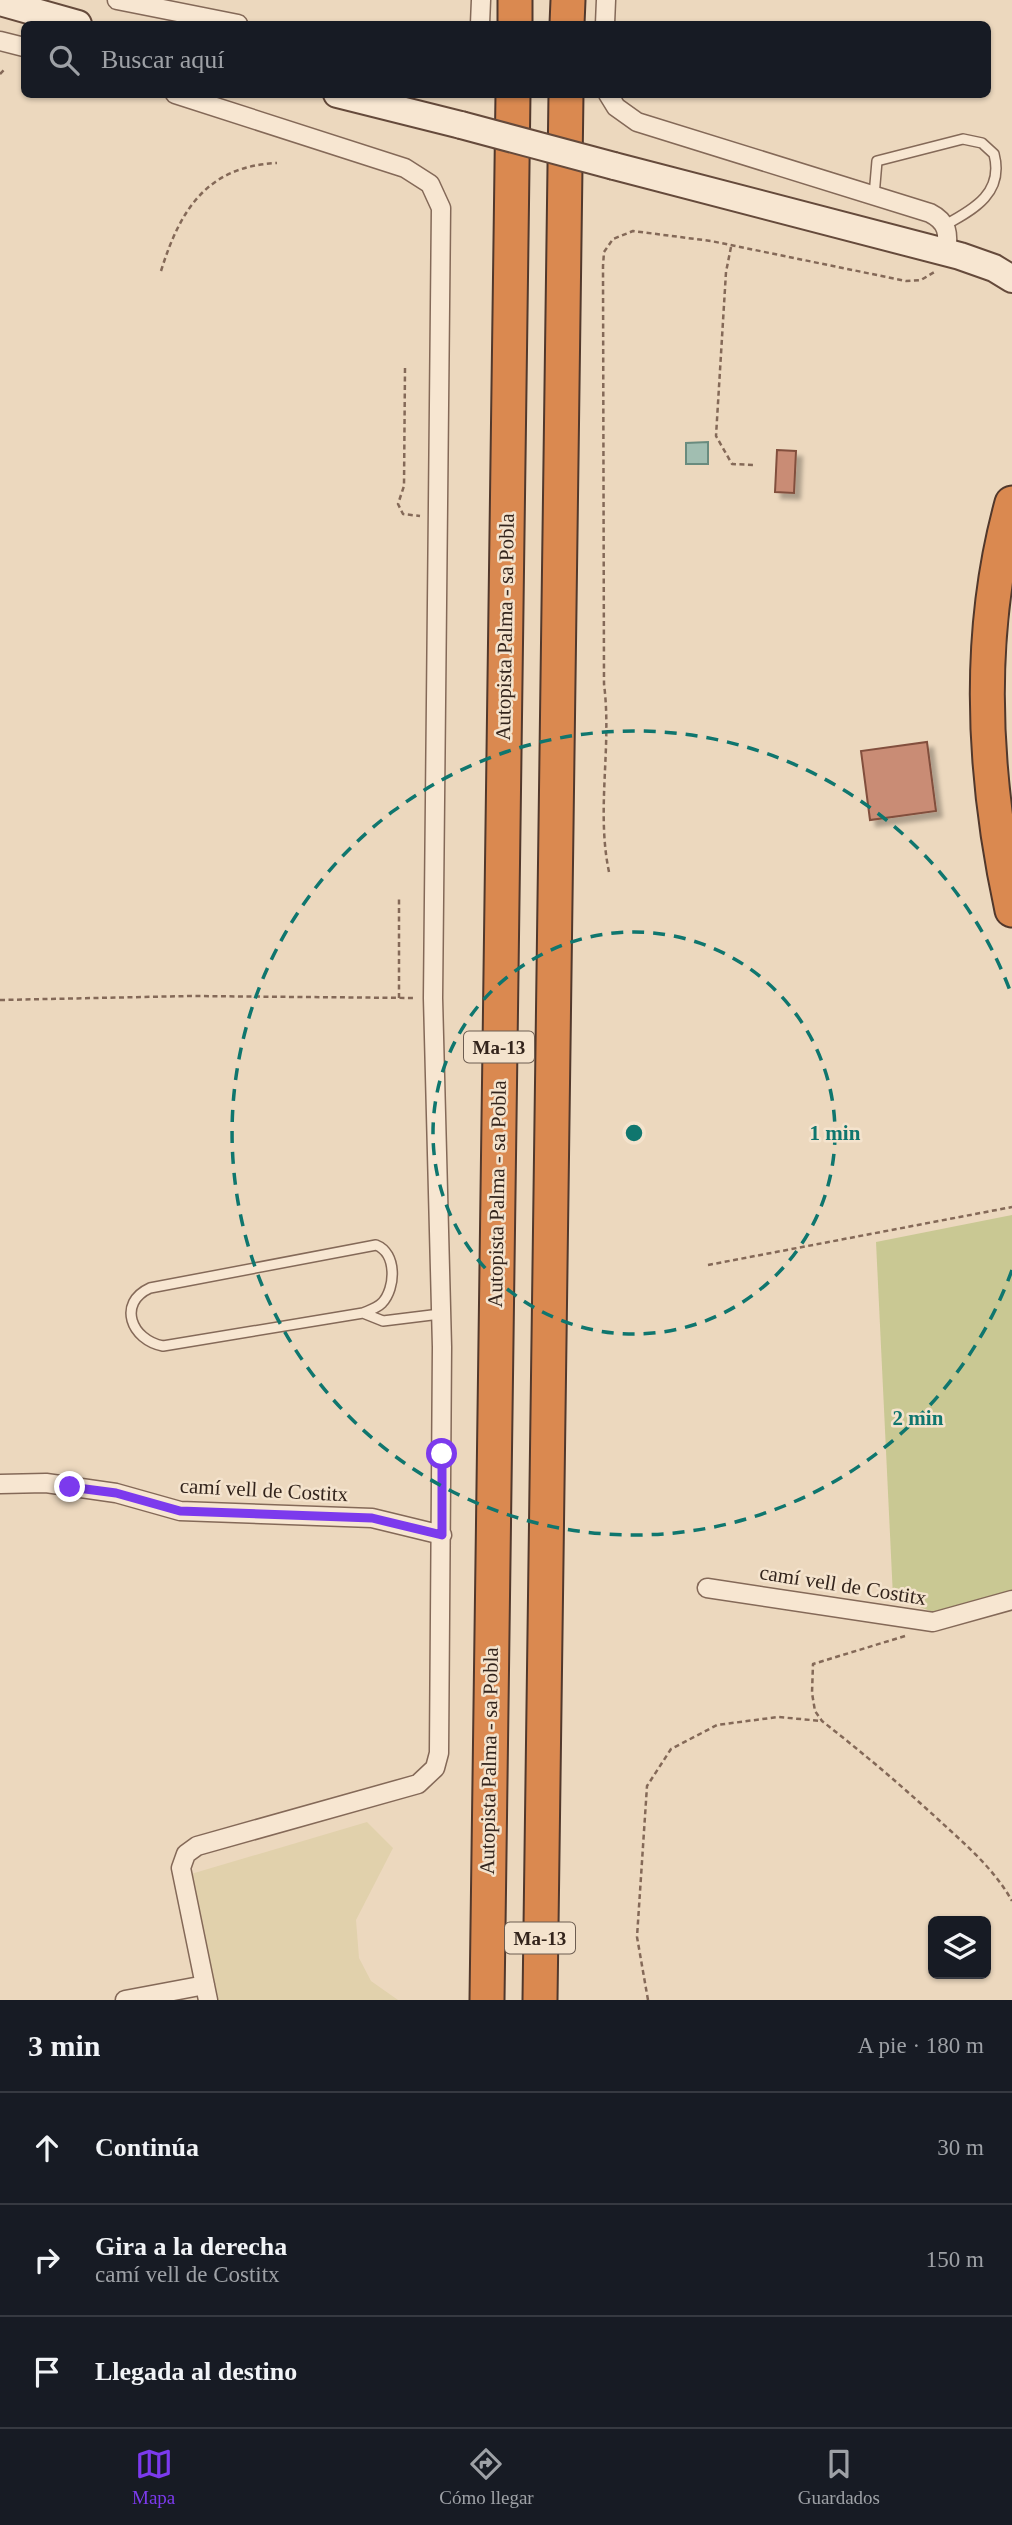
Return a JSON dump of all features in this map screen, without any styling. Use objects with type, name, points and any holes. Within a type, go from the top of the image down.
[{"type":"highway","points":[[515,0],[515,21]]},
{"type":"highway","points":[[568,0],[568,21]]},
{"type":"highway","name":"Autopista Palma - sa Pobla","points":[[487,2000],[513,98]]},
{"type":"highway","name":"Ma-13","points":[[540,2000],[566,98]]},
{"type":"highway","points":[[1012,503],[993,598],[986,705],[993,798],[1012,910]]},
{"type":"highway","points":[[1012,599],[1005,713],[1012,795]]},
{"type":"main road","points":[[5,5],[66,21]]},
{"type":"main road","points":[[353,98],[953,254],[994,268],[1012,279]]},
{"type":"main road","points":[[953,254],[1012,255]]},
{"type":"street","points":[[117,0],[223,21]]},
{"type":"street","points":[[480,21],[481,0]]},
{"type":"street","points":[[605,21],[606,0]]},
{"type":"street","points":[[0,41],[21,46]]},
{"type":"street","points":[[125,2000],[206,1992],[181,1868],[188,1851],[197,1846],[409,1787],[425,1779],[435,1768],[439,1753],[442,1535],[433,998],[441,208],[436,192],[423,177],[405,168],[188,98]]},
{"type":"street","points":[[610,98],[616,107],[637,122],[930,213],[945,225],[953,254]]},
{"type":"street","name":"camí vell de Costitx","points":[[0,1485],[46,1483],[116,1493],[180,1511],[372,1518],[442,1535]]},
{"type":"street","name":"camí vell de Costitx","points":[[707,1588],[933,1622],[1012,1600]]},
{"type":"lane","points":[[874,196],[877,161],[963,139],[982,143],[995,154],[997,178],[989,195],[971,212],[945,225]]},
{"type":"lane","points":[[363,1313],[383,1302],[391,1286],[391,1258],[376,1245],[150,1287],[136,1298],[132,1310],[133,1323],[141,1337],[163,1346],[363,1313],[383,1321],[440,1314]]},
{"type":"path","points":[[0,74],[6,68]]},
{"type":"path","points":[[161,271],[176,228],[200,195],[236,170],[277,163]]},
{"type":"path","points":[[609,872],[603,843],[608,718],[604,670],[604,252],[618,234],[633,231],[711,241],[913,281],[933,274],[953,254]]},
{"type":"path","points":[[731,247],[726,272],[716,436],[732,464],[755,465]]},
{"type":"path","points":[[405,368],[404,486],[398,508],[407,515],[438,518]]},
{"type":"path","points":[[399,897],[399,998]]},
{"type":"path","points":[[0,1000],[190,996],[433,998]]},
{"type":"path","points":[[708,1265],[1012,1207]]},
{"type":"path","points":[[933,1622],[905,1636],[813,1664],[814,1702],[822,1721],[879,1765],[965,1845],[1004,1887],[1012,1901]]},
{"type":"path","points":[[648,2000],[637,1937],[647,1786],[671,1749],[718,1725],[778,1717],[822,1721]]},
{"type":"shaded area","points":[[708,442],[708,464],[686,464],[686,443]]},
{"type":"shaded area","points":[[1012,1215],[1012,1591],[933,1612],[893,1597],[876,1242]]},
{"type":"shaded area","points":[[367,1822],[393,1848],[356,1920],[359,1958],[371,1981],[398,2000],[211,2000],[191,1874]]},
{"type":"building","points":[[777,450],[796,451],[794,493],[775,492]]},
{"type":"building","points":[[927,742],[936,811],[870,820],[861,751]]},
{"type":"route","points":[[70,1487],[116,1493],[180,1511],[372,1518],[442,1535],[442,1454]]}]
